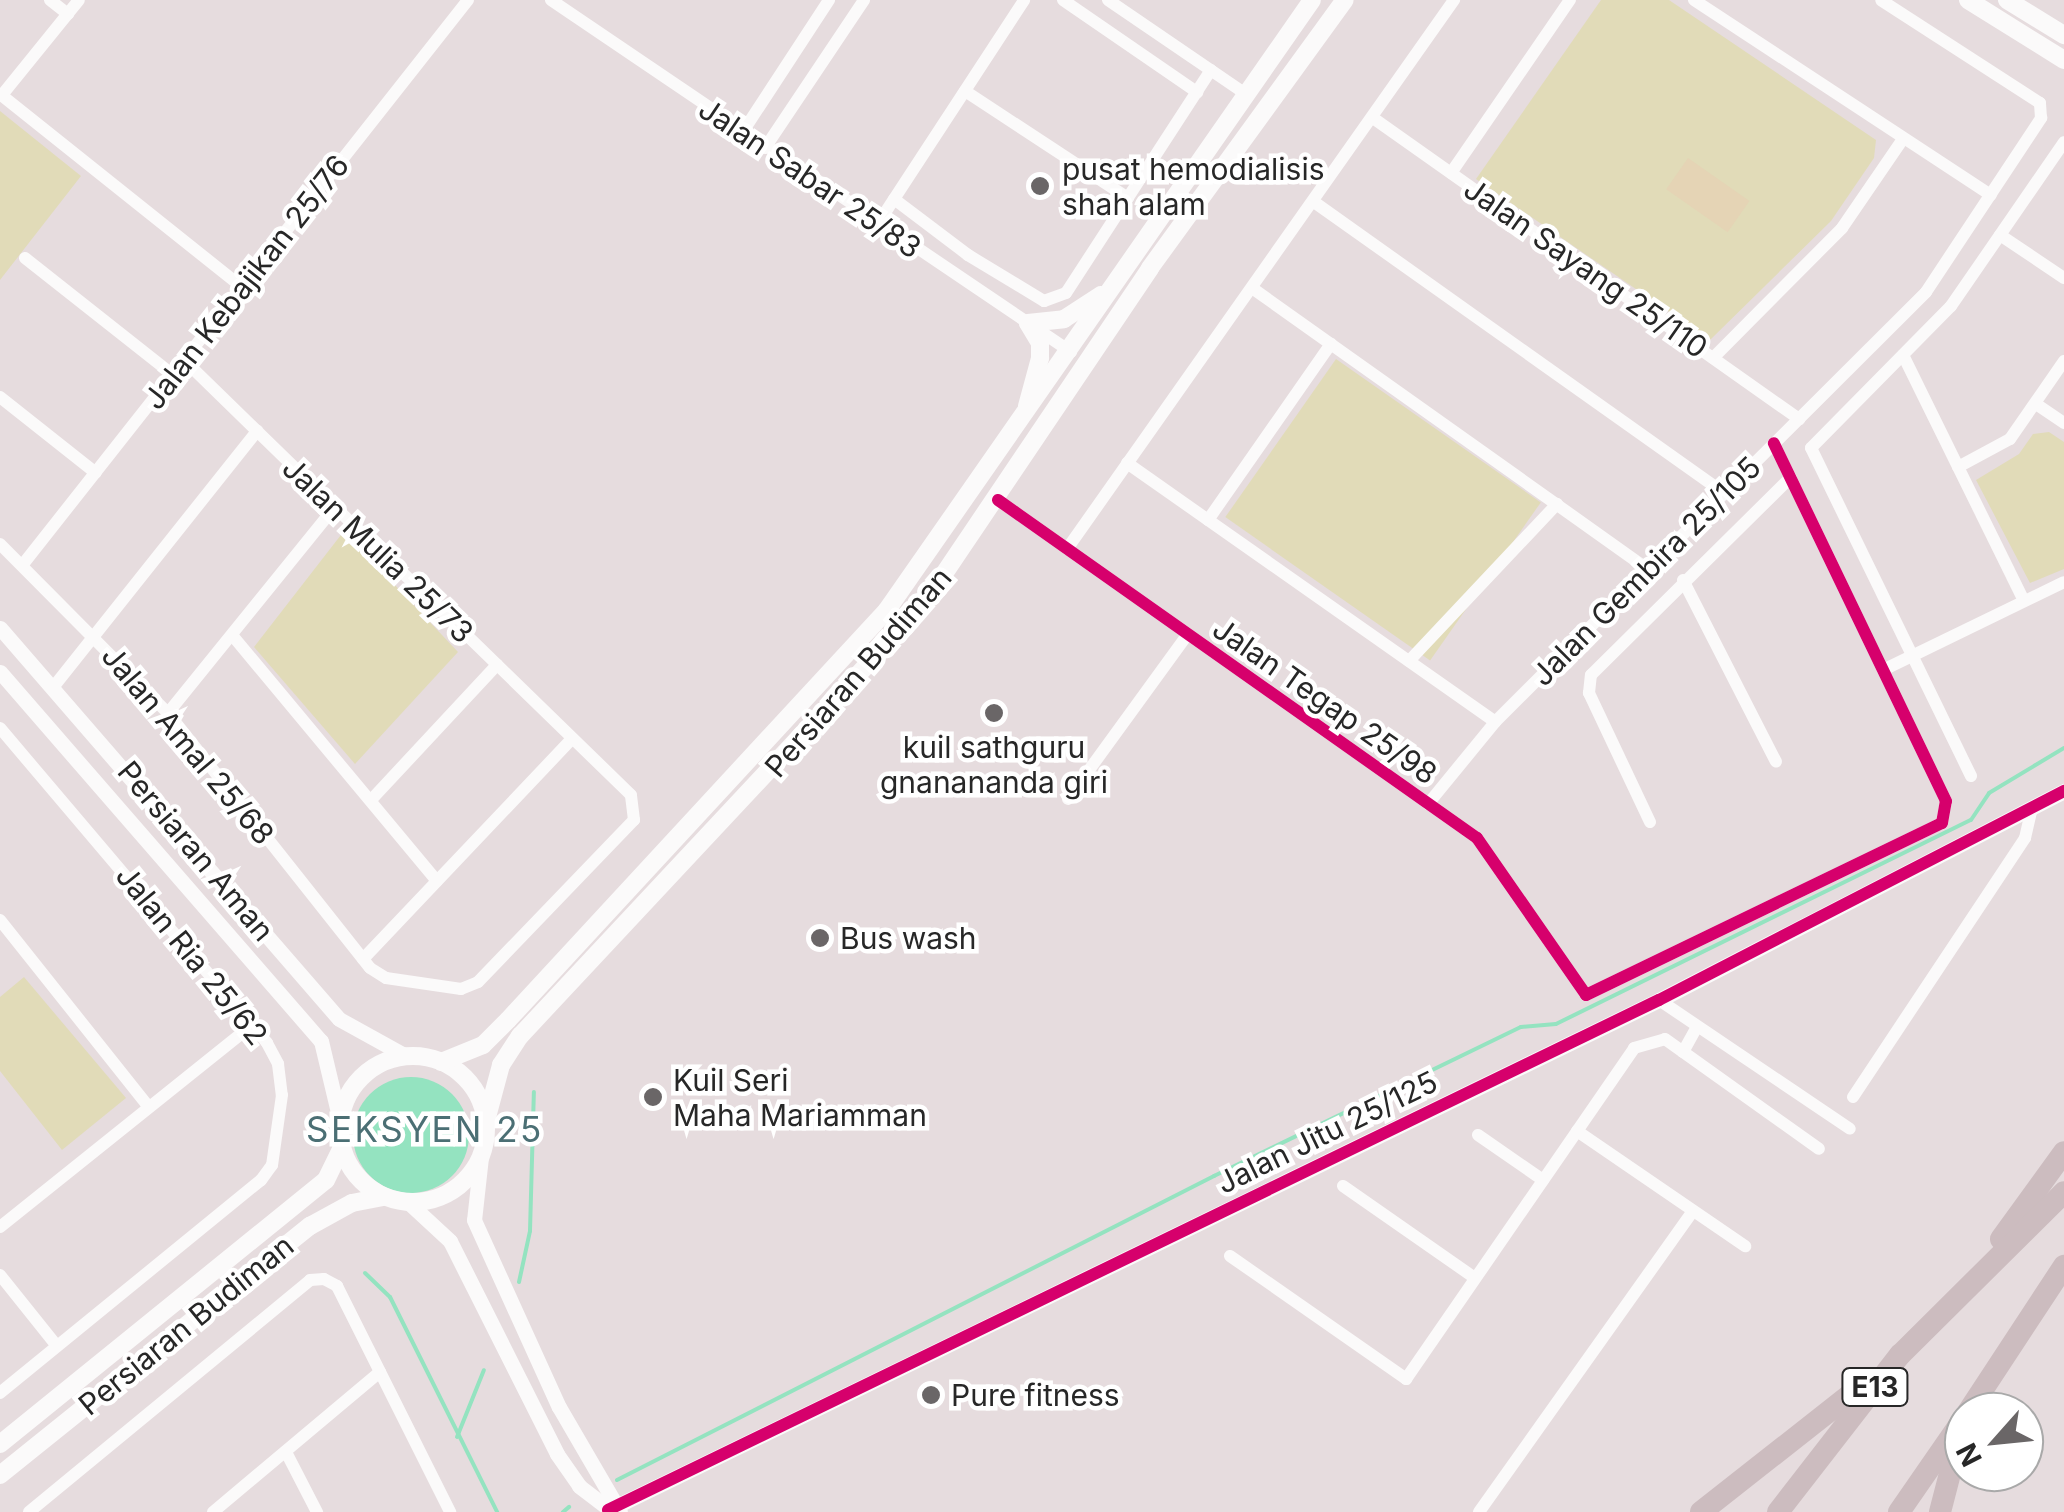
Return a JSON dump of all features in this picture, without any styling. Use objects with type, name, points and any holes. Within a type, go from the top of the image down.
[{"type":"highway","points":[[1968,1288],[2064,1152]]},
{"type":"highway","name":"E13","points":[[1778,1512],[1900,1355],[2064,1192]]},
{"type":"highway","points":[[1981,1392],[2064,1266]]},
{"type":"highway","points":[[1700,1512],[1900,1355]]},
{"type":"highway","points":[[1898,1512],[1944,1446]]},
{"type":"main road","name":"Persiaran Budiman","points":[[441,1062],[483,1045],[508,1020],[887,610],[1020,426],[1244,92],[1312,0]]},
{"type":"main road","name":"Persiaran Budiman","points":[[486,1121],[502,1065],[520,1036],[823,719],[924,605],[1150,268],[1344,0]]},
{"type":"main road","points":[[1968,0],[2064,60]]},
{"type":"main road","points":[[2007,0],[2064,35]]},
{"type":"main road","points":[[1071,352],[1085,350],[1150,268]]},
{"type":"main road","points":[[1020,426],[1040,358],[1040,343],[1028,324],[1064,320],[1088,308],[1120,276]]},
{"type":"main road","points":[[887,610],[976,508],[998,500]]},
{"type":"main road","points":[[406,1056],[441,1062],[472,1086],[486,1121],[481,1157],[452,1192],[409,1203],[384,1197],[358,1176],[342,1147],[340,1121],[362,1077],[406,1056]]},
{"type":"main road","name":"Persiaran Budiman","points":[[0,1444],[326,1180],[342,1147]]},
{"type":"main road","name":"Persiaran Budiman","points":[[0,1476],[310,1226],[342,1207],[384,1197]]},
{"type":"street","points":[[50,0],[68,14]]},
{"type":"street","points":[[79,0],[1,94],[242,287]]},
{"type":"street","name":"Jalan Kebajikan 25/76","points":[[24,564],[468,0]]},
{"type":"street","name":"Jalan Sabar 25/83","points":[[551,0],[764,148],[1071,352]]},
{"type":"street","points":[[742,133],[830,0]]},
{"type":"street","points":[[764,148],[864,0]]},
{"type":"street","points":[[879,222],[1024,0]]},
{"type":"street","points":[[1064,0],[1197,92]]},
{"type":"street","points":[[1108,0],[1244,92]]},
{"type":"street","points":[[1067,549],[1454,0]]},
{"type":"street","points":[[1451,173],[1570,0]]},
{"type":"street","points":[[1694,0],[1992,195]]},
{"type":"street","name":"Jalan Gembira 25/105","points":[[1428,804],[1496,722],[1926,292],[2041,118],[2040,103],[1881,0]]},
{"type":"street","points":[[894,199],[968,255],[1044,301],[1066,293],[1211,70]]},
{"type":"street","points":[[965,90],[1128,198]]},
{"type":"street","name":"Jalan Sayang 25/110","points":[[1373,118],[1798,419]]},
{"type":"street","points":[[1713,358],[1842,228],[1903,138]]},
{"type":"street","points":[[1971,776],[1811,448],[1951,306],[2064,142]]},
{"type":"street","points":[[1314,202],[1724,493]]},
{"type":"street","points":[[2000,235],[2064,278]]},
{"type":"street","points":[[25,258],[173,375]]},
{"type":"street","points":[[1252,288],[1648,569]]},
{"type":"street","points":[[1208,520],[1331,344]]},
{"type":"street","points":[[1903,355],[2024,602]]},
{"type":"street","name":"Jalan Mulia 25/73","points":[[184,360],[632,795],[634,820],[478,982],[460,990],[386,978],[363,959]]},
{"type":"street","points":[[1958,467],[2010,439],[2064,361]]},
{"type":"street","points":[[0,397],[96,473]]},
{"type":"street","points":[[2036,404],[2064,423]]},
{"type":"street","points":[[55,684],[98,638],[256,431]]},
{"type":"street","points":[[1774,443],[1883,670],[2064,582]]},
{"type":"street","points":[[1127,464],[1496,722]]},
{"type":"street","points":[[1650,822],[1588,693],[1591,676],[1683,580],[1791,478]]},
{"type":"street","name":"Jalan Tegap 25/98","points":[[998,500],[1477,838],[1540,925],[1576,988],[1598,994],[1942,823],[1946,800],[1883,670]]},
{"type":"street","points":[[1409,661],[1557,504]]},
{"type":"street","points":[[168,713],[334,507]]},
{"type":"street","name":"Jalan Amal 25/68","points":[[0,544],[98,638],[168,713],[363,959]]},
{"type":"street","points":[[1683,580],[1776,762]]},
{"type":"street","name":"Persiaran Aman","points":[[0,628],[55,684],[339,1020],[406,1056]]},
{"type":"street","points":[[232,634],[438,881]]},
{"type":"street","points":[[1068,799],[1188,634]]},
{"type":"street","points":[[371,800],[496,665]]},
{"type":"street","name":"Persiaran Aman","points":[[0,672],[321,1042],[340,1121]]},
{"type":"street","name":"Jalan Ria 25/62","points":[[0,728],[252,1025],[281,1078],[272,1165],[261,1180],[0,1394]]},
{"type":"street","points":[[363,959],[572,739]]},
{"type":"street","name":"Jalan Jitu 25/125","points":[[614,1510],[1659,1000],[2032,812],[2064,790]]},
{"type":"street","points":[[2047,804],[2064,798]]},
{"type":"street","points":[[1853,1097],[2025,838],[2034,822],[2032,812]]},
{"type":"street","points":[[0,920],[149,1108]]},
{"type":"street","points":[[1659,1000],[1850,1129]]},
{"type":"street","points":[[0,1227],[252,1025]]},
{"type":"street","points":[[1683,1052],[1698,1027]]},
{"type":"street","points":[[1230,1256],[1406,1379],[1634,1048],[1665,1039],[1819,1149]]},
{"type":"street","points":[[1577,1131],[1745,1246]]},
{"type":"street","points":[[1478,1135],[1543,1180]]},
{"type":"street","points":[[481,1157],[474,1220],[551,1391],[614,1510]]},
{"type":"street","points":[[1343,1186],[1476,1278]]},
{"type":"street","points":[[409,1203],[450,1242],[557,1454],[579,1486],[614,1510]]},
{"type":"street","points":[[1479,1512],[1692,1211]]},
{"type":"street","points":[[0,1275],[56,1345]]},
{"type":"street","points":[[29,1512],[310,1280],[324,1280],[337,1286],[450,1512]]},
{"type":"street","points":[[213,1512],[380,1372]]},
{"type":"street","points":[[286,1452],[317,1512]]},
{"type":"shaded area","points":[[1601,0],[1669,0],[1876,140],[1874,158],[1831,221],[1710,340],[1476,179]]},
{"type":"shaded area","points":[[0,111],[81,176],[0,280]]},
{"type":"shaded area","points":[[1688,158],[1749,201],[1728,232],[1666,189]]},
{"type":"shaded area","points":[[1336,359],[1541,502],[1430,660],[1225,517]]},
{"type":"shaded area","points":[[2049,432],[2064,442],[2064,569],[2030,583],[1976,480],[2019,454],[2033,434]]},
{"type":"shaded area","points":[[344,531],[458,652],[355,764],[254,647]]},
{"type":"shaded area","points":[[24,977],[126,1098],[62,1150],[0,1071],[0,997]]},
{"type":"shaded area","points":[[411,1077],[433,1081],[452,1094],[465,1113],[469,1135],[465,1157],[452,1176],[433,1189],[411,1193],[389,1189],[370,1176],[357,1157],[353,1135],[357,1113],[370,1094],[389,1081]]},
{"type":"waterway","points":[[617,1480],[1214,1176],[1521,1027],[1556,1024],[1971,820],[1989,793],[2064,748]]},
{"type":"waterway","points":[[519,1282],[530,1231],[534,1092]]},
{"type":"waterway","points":[[365,1273],[390,1297],[497,1512]]},
{"type":"waterway","points":[[457,1437],[484,1370]]},
{"type":"waterway","points":[[563,1512],[569,1507]]},
{"type":"cycle path","points":[[998,500],[1477,838],[1586,995],[1942,823],[1946,801],[1774,443]]},
{"type":"cycle path","points":[[608,1510],[1659,1000],[2064,791]]},
{"type":"place","name":"pusat hemodialisis shah alam","points":[[1040,186]]},
{"type":"place","name":"kuil sathguru gnanananda giri","points":[[994,713]]},
{"type":"place","name":"Bus wash","points":[[820,938]]},
{"type":"place","name":"Kuil Seri Maha Mariamman","points":[[653,1097]]},
{"type":"place","name":"Pure fitness","points":[[931,1395]]},
{"type":"district","name":"SEKSYEN 25","points":[[425,1129]]}]
